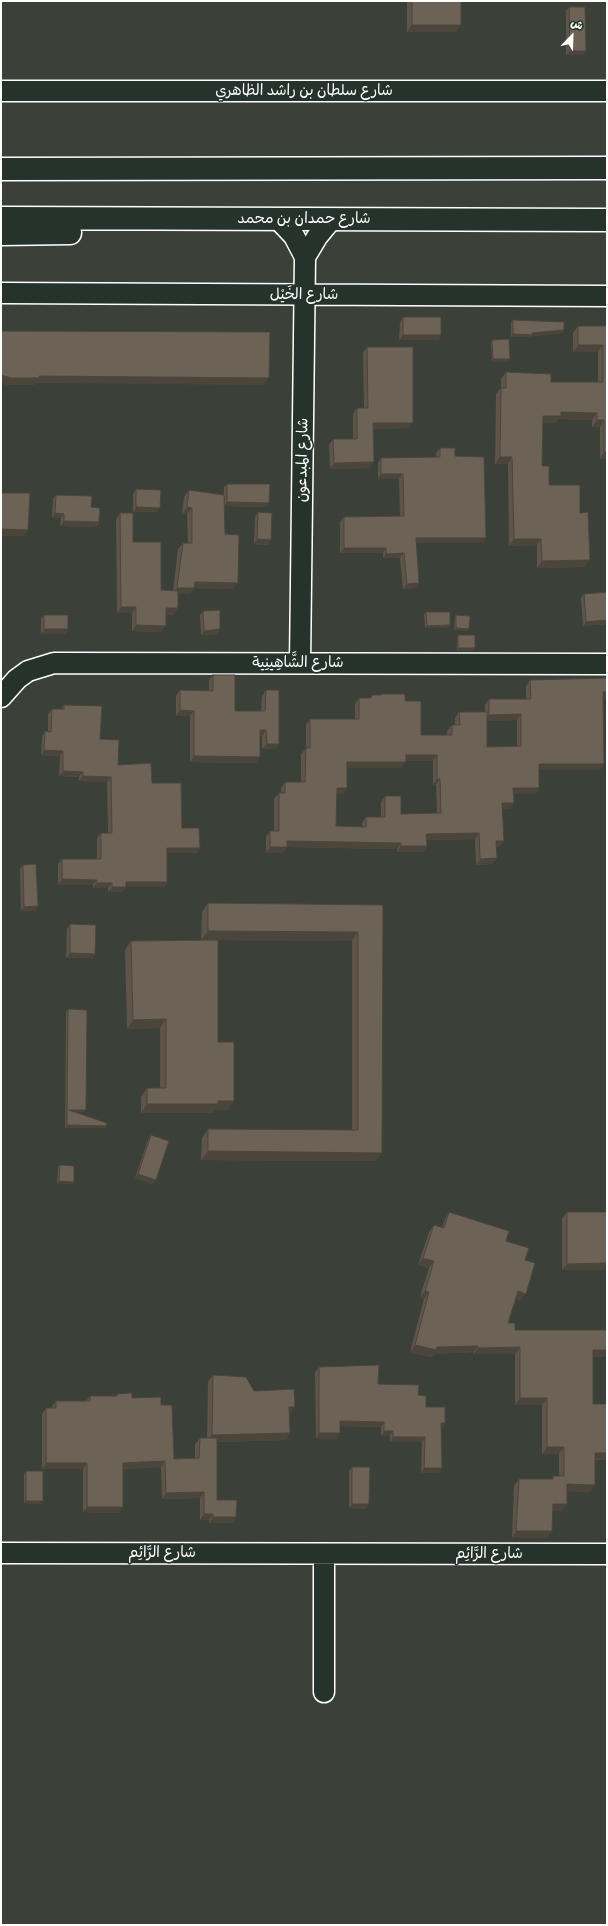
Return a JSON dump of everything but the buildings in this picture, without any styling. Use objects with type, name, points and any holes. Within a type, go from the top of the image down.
[{"type":"main road","points":[[1,169],[607,168]]},
{"type":"main road","name":"شارع حمدان بن محمد","points":[[1,218],[607,220]]},
{"type":"main road","points":[[1,234],[118,232],[133,229],[160,219]]},
{"type":"street","name":"شارع سلطان بن راشد الظاهري","points":[[1,91],[607,91]]},
{"type":"street","points":[[278,219],[294,236],[306,257]]},
{"type":"street","name":"شارع المبدعون","points":[[300,663],[306,257],[316,237],[331,220]]},
{"type":"street","name":"شارع الخَيْل","points":[[1,293],[607,296]]},
{"type":"street","name":"شارع الشَّاهِينِية","points":[[1,697],[17,679],[28,671],[54,664],[607,664]]},
{"type":"street","name":"شارع الرَّائِم","points":[[1,1553],[607,1554]]},
{"type":"street","points":[[324,1554],[324,1692]]}]
